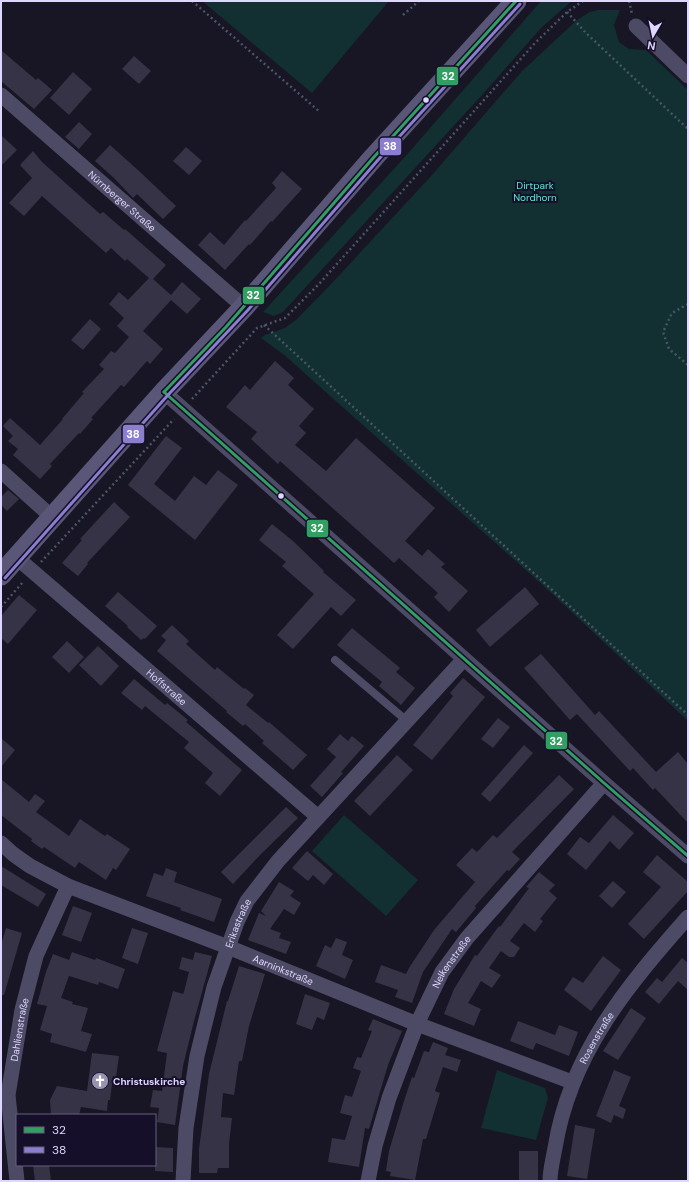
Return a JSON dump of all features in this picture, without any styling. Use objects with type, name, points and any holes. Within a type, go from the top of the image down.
[{"type":"street","points":[[1,575],[164,392],[244,307],[374,157],[516,1]]},
{"type":"street","points":[[636,26],[688,76]]},
{"type":"street","name":"Nürnberger Straße","points":[[1,95],[244,307]]},
{"type":"street","points":[[164,392],[688,856]]},
{"type":"street","points":[[1,471],[53,518]]},
{"type":"street","name":"Hoffstraße","points":[[16,557],[318,817]]},
{"type":"street","name":"Erikastraße","points":[[183,1181],[186,1128],[197,1056],[214,987],[237,922],[247,901],[278,861],[464,659]]},
{"type":"street","name":"Nelkenstraße","points":[[368,1181],[375,1146],[389,1098],[417,1024],[442,972],[467,938],[604,783]]},
{"type":"street","name":"Aarninkstraße","points":[[1,843],[30,866],[68,886],[228,947],[417,1024],[572,1082]]},
{"type":"street","name":"Dahlienstraße","points":[[17,1181],[5,1094],[22,1010],[36,956],[68,886]]},
{"type":"street","name":"Rosenstraße","points":[[550,1181],[558,1127],[572,1082],[587,1052],[610,1013],[657,952],[688,917]]},
{"type":"lane","points":[[335,660],[407,721]]},
{"type":"path","points":[[192,1],[320,112]]},
{"type":"path","points":[[403,16],[419,1]]},
{"type":"path","points":[[1,607],[32,571],[183,409],[256,328],[285,318],[319,284],[535,43],[567,12],[583,1]]},
{"type":"path","points":[[567,12],[586,33],[688,129]]},
{"type":"path","points":[[688,304],[672,313],[663,332],[669,349],[688,365]]},
{"type":"path","points":[[263,325],[688,715]]},
{"type":"green space","points":[[202,1],[389,1],[312,93]]},
{"type":"green space","points":[[541,1],[572,1],[542,27],[483,94],[283,312],[274,316],[263,312],[403,159]]},
{"type":"green space","name":"Dirtpark Nordhorn","points":[[598,10],[620,10],[614,25],[619,42],[629,49],[646,50],[688,90],[688,721],[546,588],[283,354],[261,338],[265,335],[285,328],[297,319],[432,175],[522,71],[577,20],[590,12]]},
{"type":"green space","points":[[344,815],[418,880],[386,916],[312,851]]},
{"type":"green space","points":[[497,1070],[545,1088],[548,1098],[536,1140],[481,1128]]},
{"type":"building","points":[[1,50],[36,80],[38,78],[52,90],[34,109],[1,81]]},
{"type":"building","points":[[134,56],[151,71],[139,84],[122,69]]},
{"type":"building","points":[[73,72],[92,89],[69,115],[50,98]]},
{"type":"building","points":[[79,122],[92,134],[79,149],[65,137]]},
{"type":"building","points":[[1,135],[17,150],[1,166]]},
{"type":"building","points":[[110,145],[176,206],[163,219],[137,194],[133,198],[95,161]]},
{"type":"building","points":[[186,147],[202,161],[189,175],[173,161]]},
{"type":"building","points":[[33,151],[42,162],[100,214],[103,212],[124,230],[125,229],[166,265],[153,279],[171,295],[182,282],[201,299],[187,314],[171,300],[143,331],[163,349],[150,364],[147,361],[124,387],[121,385],[91,418],[93,419],[80,434],[79,433],[50,464],[52,466],[40,479],[13,455],[18,449],[8,441],[13,436],[3,426],[10,418],[40,445],[84,393],[82,392],[104,369],[99,365],[111,351],[115,353],[129,337],[117,326],[124,318],[109,304],[119,292],[128,300],[149,278],[127,259],[125,261],[111,248],[106,253],[42,196],[24,216],[9,203],[32,178],[20,165]]},
{"type":"building","points":[[282,171],[302,189],[225,270],[198,245],[210,232],[224,245],[245,220],[246,221],[276,188],[272,183]]},
{"type":"building","points":[[90,319],[101,329],[83,350],[71,340]]},
{"type":"building","points":[[275,361],[294,378],[288,385],[314,409],[299,426],[306,433],[295,445],[326,471],[356,438],[435,508],[405,541],[422,556],[428,549],[445,564],[441,567],[468,591],[449,612],[434,597],[438,593],[399,558],[394,563],[280,461],[278,464],[251,439],[257,432],[226,407],[245,385],[250,390]]},
{"type":"building","points":[[166,436],[182,448],[154,484],[175,501],[194,476],[206,485],[218,470],[238,485],[195,540],[128,485]]},
{"type":"building","points":[[8,490],[19,499],[7,511],[1,505],[1,497]]},
{"type":"building","points":[[114,502],[130,517],[87,563],[88,564],[78,576],[62,563],[82,540],[80,539]]},
{"type":"building","points":[[272,524],[293,541],[324,571],[323,572],[356,600],[341,616],[331,607],[293,649],[277,635],[314,594],[282,566],[286,562],[259,540]]},
{"type":"building","points":[[525,587],[539,604],[490,647],[476,630]]},
{"type":"building","points":[[118,592],[157,626],[145,639],[144,638],[141,640],[127,627],[128,626],[105,606]]},
{"type":"building","points":[[19,595],[37,610],[8,644],[1,638],[1,616]]},
{"type":"building","points":[[172,625],[189,641],[186,644],[215,670],[217,667],[244,689],[245,688],[254,695],[246,705],[268,723],[269,722],[307,755],[293,770],[262,743],[264,741],[245,724],[243,726],[226,712],[227,711],[157,651],[166,640],[161,636]]},
{"type":"building","points":[[352,628],[400,668],[396,672],[415,688],[401,705],[379,686],[382,682],[337,645]]},
{"type":"building","points":[[67,641],[84,657],[69,673],[52,657]]},
{"type":"building","points":[[98,646],[119,666],[101,686],[79,665]]},
{"type":"building","points":[[541,654],[595,715],[599,711],[656,772],[678,752],[688,764],[688,823],[655,788],[653,790],[633,768],[630,771],[577,714],[570,720],[524,668]]},
{"type":"building","points":[[463,678],[485,697],[432,760],[413,745],[453,696],[450,693]]},
{"type":"building","points":[[134,679],[165,705],[167,703],[188,720],[186,722],[242,770],[220,796],[205,783],[213,773],[184,748],[189,742],[145,706],[142,710],[121,693]]},
{"type":"building","points":[[498,718],[510,727],[493,748],[481,739]]},
{"type":"building","points":[[340,734],[348,741],[352,736],[364,746],[341,772],[343,773],[322,797],[310,786],[336,757],[327,749]]},
{"type":"building","points":[[1,738],[15,750],[1,767]]},
{"type":"building","points":[[524,745],[533,753],[490,802],[481,794]]},
{"type":"building","points":[[397,755],[413,770],[370,816],[354,801]]},
{"type":"building","points":[[559,775],[574,789],[512,852],[520,859],[509,871],[507,870],[475,906],[476,908],[456,932],[452,929],[423,972],[412,1003],[395,997],[398,990],[375,982],[381,965],[406,974],[434,930],[475,882],[456,865],[472,848],[477,852],[493,835],[497,838]]},
{"type":"building","points":[[1,779],[29,802],[35,794],[45,801],[36,812],[69,836],[80,819],[105,836],[107,834],[130,849],[116,870],[113,868],[106,880],[79,862],[75,868],[44,847],[42,849],[31,841],[32,839],[1,815]]},
{"type":"building","points":[[286,807],[298,818],[233,884],[221,872]]},
{"type":"building","points":[[613,815],[634,833],[619,850],[610,841],[586,870],[567,854],[580,837],[589,843]]},
{"type":"building","points":[[307,851],[333,874],[324,885],[313,875],[308,881],[292,868]]},
{"type":"building","points":[[657,855],[688,882],[688,891],[644,939],[628,924],[661,887],[643,872]]},
{"type":"building","points":[[1,866],[46,894],[38,907],[1,885]]},
{"type":"building","points":[[166,868],[177,872],[174,882],[222,899],[214,922],[180,910],[181,908],[146,896],[154,873],[163,876]]},
{"type":"building","points":[[539,872],[555,885],[549,891],[557,898],[540,919],[543,921],[535,932],[524,923],[510,941],[520,948],[514,957],[509,957],[501,951],[489,968],[501,975],[492,988],[481,981],[468,1003],[481,1009],[474,1026],[444,1014],[454,989],[475,955],[477,956],[499,926],[500,927],[529,888],[526,887]]},
{"type":"building","points":[[613,881],[626,892],[612,908],[599,896]]},
{"type":"building","points":[[279,882],[294,891],[290,896],[301,903],[294,915],[284,909],[270,929],[281,933],[279,938],[291,942],[286,954],[248,940],[259,913],[266,916],[261,911]]},
{"type":"building","points":[[73,906],[92,913],[81,942],[62,935]]},
{"type":"building","points":[[6,928],[22,933],[4,995],[1,995],[1,945]]},
{"type":"building","points":[[132,928],[148,933],[138,964],[122,958]]},
{"type":"building","points":[[336,938],[347,942],[342,955],[353,960],[345,979],[316,966],[325,945],[331,948]]},
{"type":"building","points":[[72,952],[95,960],[96,958],[125,969],[118,989],[99,982],[98,985],[69,976],[61,998],[73,1002],[72,1004],[88,1008],[81,1031],[92,1034],[86,1052],[50,1042],[52,1034],[40,1030],[47,1006],[37,1004],[53,954],[69,960]]},
{"type":"building","points":[[195,952],[212,956],[183,1066],[175,1125],[157,1122],[159,1108],[150,1107],[153,1090],[162,1091],[167,1053],[157,1051],[173,991],[183,994],[184,992],[189,972],[179,969],[182,957],[193,960]]},
{"type":"building","points":[[603,956],[621,970],[591,1011],[564,990],[573,977],[583,983]]},
{"type":"building","points":[[682,958],[688,963],[688,990],[678,981],[659,1004],[645,992],[657,978],[662,982]]},
{"type":"building","points":[[239,966],[265,974],[249,1026],[242,1061],[239,1061],[234,1095],[223,1093],[221,1117],[232,1118],[229,1144],[229,1168],[218,1168],[217,1173],[199,1173],[199,1149],[209,1074],[227,1001]]},
{"type":"building","points":[[305,994],[330,1003],[324,1020],[317,1017],[312,1030],[296,1024]]},
{"type":"building","points":[[631,1008],[646,1018],[618,1060],[603,1051]]},
{"type":"building","points":[[373,1019],[402,1031],[388,1065],[369,1129],[365,1128],[359,1167],[328,1162],[332,1138],[345,1140],[352,1116],[340,1113],[345,1095],[352,1097],[361,1071],[353,1068],[357,1057],[361,1058],[372,1031],[368,1030]]},
{"type":"building","points":[[518,1021],[555,1035],[559,1025],[578,1032],[569,1056],[536,1043],[533,1050],[510,1041]]},
{"type":"building","points":[[433,1042],[448,1048],[445,1055],[461,1060],[457,1072],[443,1067],[435,1091],[440,1093],[426,1139],[423,1139],[415,1180],[390,1176],[391,1172],[386,1171],[389,1151],[404,1101],[412,1077],[414,1078],[424,1051],[429,1052]]},
{"type":"building","name":"Christuskirche","points":[[92,1053],[119,1056],[116,1077],[113,1076],[107,1111],[81,1107],[79,1114],[51,1114],[50,1100],[57,1086],[87,1091]]},
{"type":"building","points":[[614,1070],[631,1077],[619,1106],[626,1109],[623,1119],[614,1115],[611,1123],[596,1116]]},
{"type":"building","points":[[575,1125],[595,1129],[587,1179],[567,1176]]},
{"type":"building","points":[[156,1147],[173,1148],[173,1172],[155,1171]]},
{"type":"building","points":[[519,1151],[538,1151],[538,1181],[519,1181]]},
{"type":"building","points":[[33,1166],[49,1166],[51,1181],[35,1181]]},
{"type":"transit line","name":"32","points":[[164,392],[226,327],[374,157],[516,1]]},
{"type":"transit line","name":"38","points":[[5,578],[168,395],[248,310],[378,160],[520,4]]},
{"type":"transit line","name":"32","points":[[164,392],[688,856]]},
{"type":"place","name":"Christuskirche","points":[[100,1081]]}]
